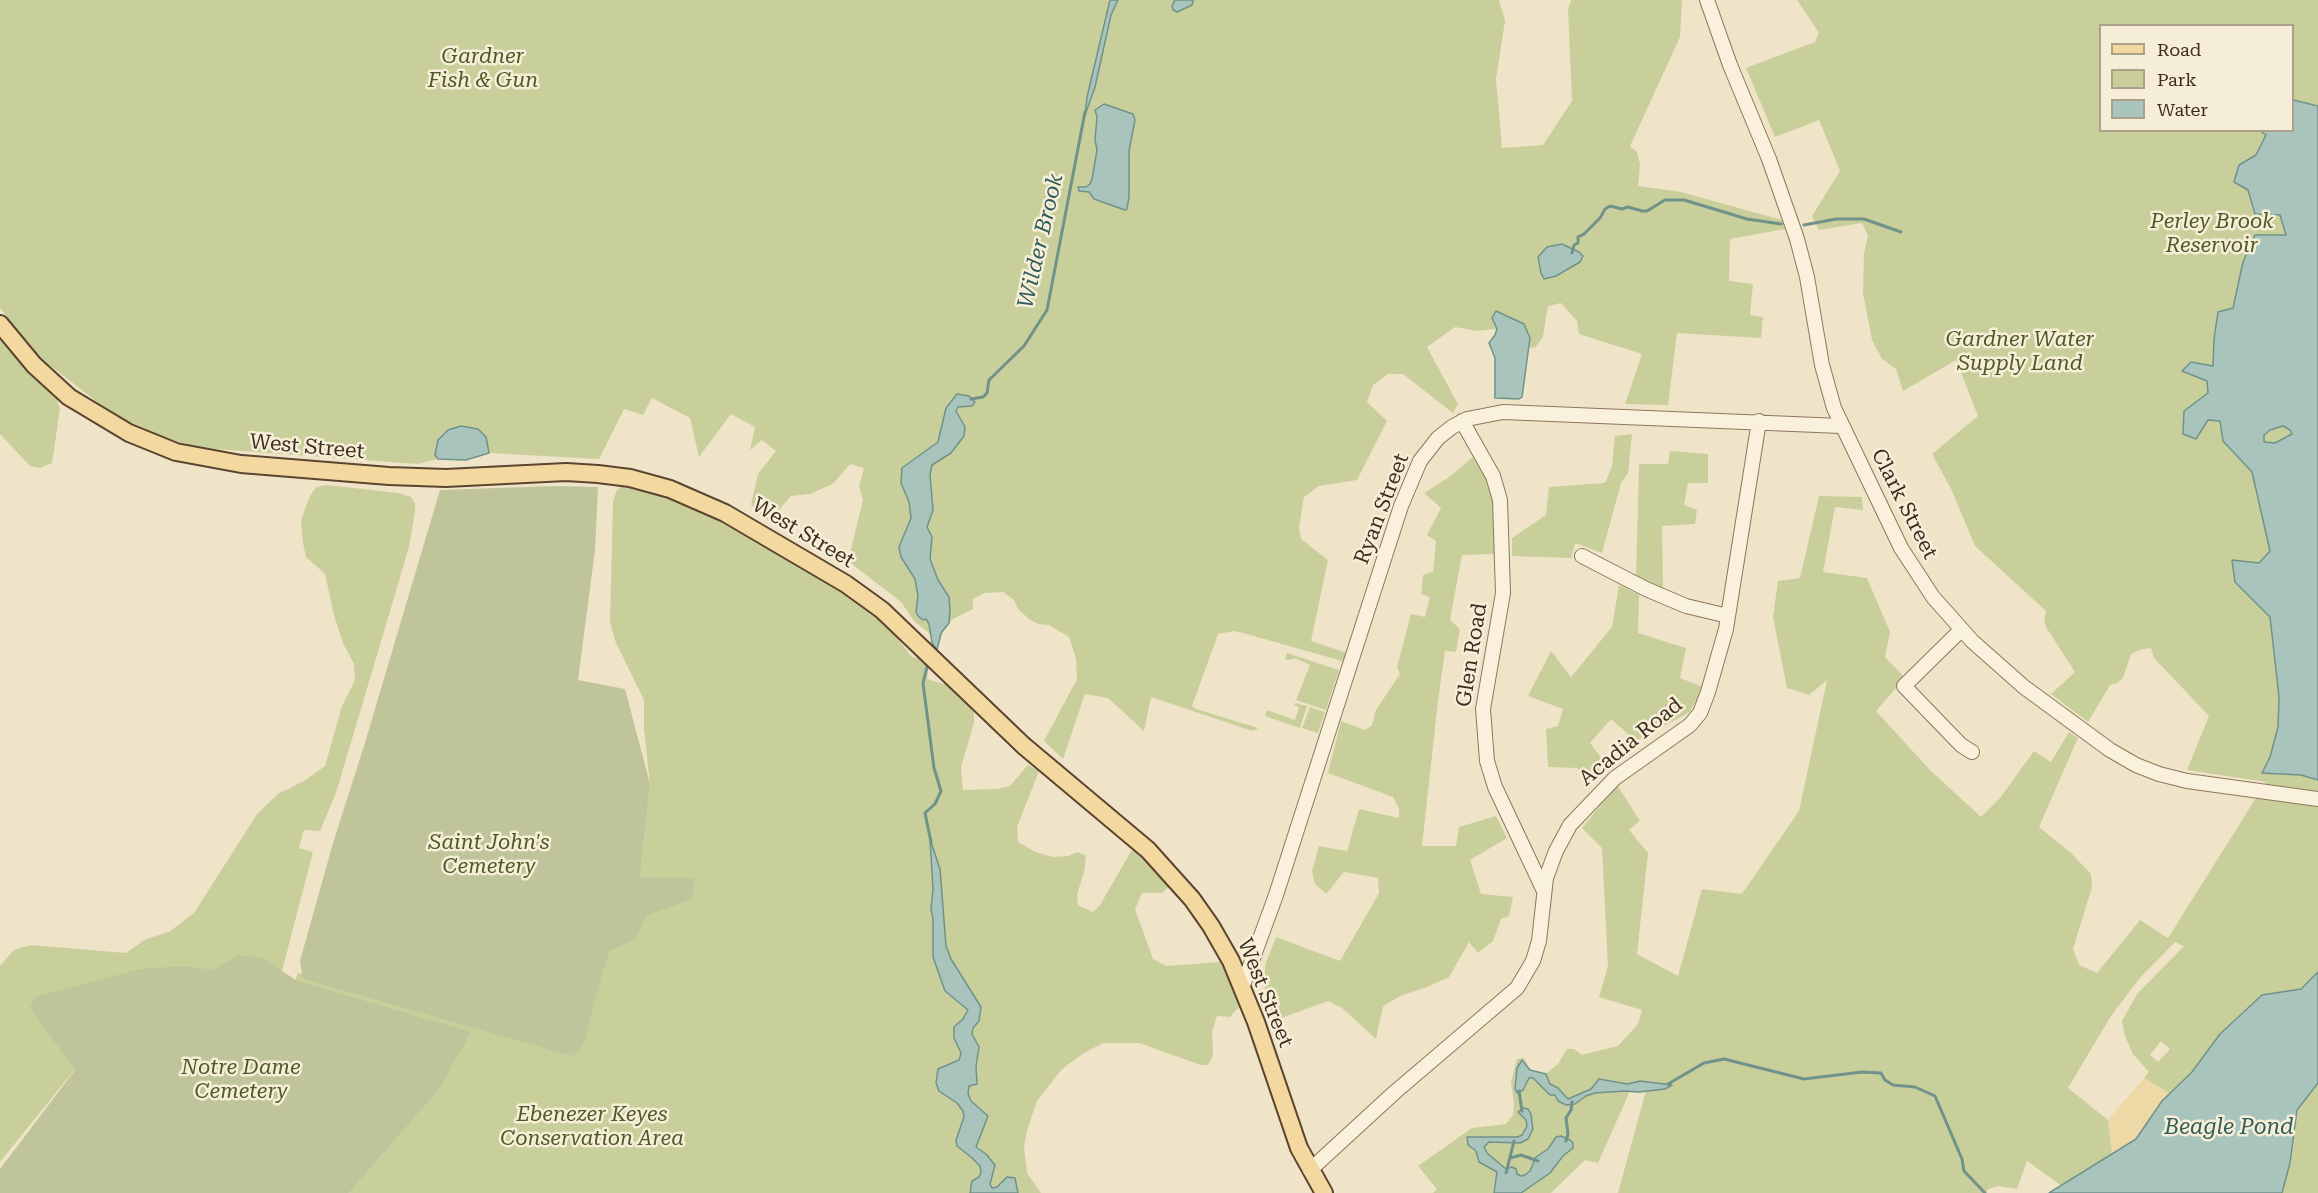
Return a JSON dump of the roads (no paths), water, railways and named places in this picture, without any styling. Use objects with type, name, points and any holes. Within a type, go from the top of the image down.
[{"type":"main road","name":"West Street","points":[[0,324],[34,365],[69,397],[152,444],[186,454],[241,464],[389,476],[446,478],[588,473],[630,478],[661,486],[725,513],[846,584],[882,610],[1024,747],[1131,836],[1165,867],[1192,899],[1231,961],[1256,1022],[1287,1119],[1310,1170],[1324,1193]]},
{"type":"street","name":"Clark Street","points":[[1707,0],[1730,65],[1769,159],[1797,239],[1808,283],[1824,373],[1841,426],[1906,558],[1933,597],[1961,630],[2032,693],[2110,750],[2136,765],[2187,781],[2318,799]]},
{"type":"street","name":"Ryan Street","points":[[1242,987],[1276,895],[1407,489],[1420,461],[1445,432],[1462,421],[1484,414],[1503,412],[1841,426]]},
{"type":"street","name":"Glen Road","points":[[1462,421],[1493,476],[1500,500],[1503,592],[1484,704],[1483,722],[1487,761],[1499,797],[1544,891]]},
{"type":"street","name":"Acadia Road","points":[[1310,1170],[1403,1085],[1505,1000],[1522,982],[1535,954],[1544,891],[1549,869],[1560,842],[1582,810],[1623,771],[1690,725],[1700,713],[1708,692],[1728,616],[1759,421]]},
{"type":"street","points":[[1582,556],[1646,589],[1686,606],[1728,616]]},
{"type":"street","points":[[1961,630],[1904,686],[1961,745],[1972,752]]},
{"type":"water","points":[[1110,0],[1118,0],[1111,15],[1095,87],[1085,115],[1087,97]]},
{"type":"water","points":[[1175,0],[1193,1],[1192,5],[1177,12],[1172,6]]},
{"type":"water","name":"Perley Brook Reservoir","points":[[2294,100],[2318,106],[2318,780],[2301,775],[2262,773],[2270,757],[2278,727],[2279,697],[2270,617],[2235,582],[2232,560],[2259,563],[2270,551],[2252,472],[2223,441],[2220,421],[2208,420],[2196,439],[2183,434],[2184,411],[2208,393],[2207,381],[2182,371],[2191,362],[2213,366],[2218,312],[2233,308],[2243,262],[2255,235],[2286,235],[2280,215],[2255,214],[2248,190],[2234,182],[2239,165],[2256,155],[2266,135],[2262,132],[2294,132]],"holes":[[[2283,426],[2292,434],[2275,443],[2264,442],[2264,435],[2270,430]]]},
{"type":"water","points":[[1104,104],[1133,114],[1135,120],[1129,151],[1129,197],[1125,210],[1094,199],[1089,192],[1079,191],[1078,187],[1086,187],[1092,179],[1097,150],[1095,110]]},
{"type":"water","points":[[1562,244],[1583,256],[1580,262],[1556,276],[1544,279],[1538,257],[1547,247]]},
{"type":"water","points":[[1496,311],[1524,324],[1530,338],[1522,397],[1519,399],[1495,398],[1495,358],[1489,343],[1497,329],[1492,318]]},
{"type":"water","points":[[957,394],[969,396],[975,402],[972,406],[958,407],[956,411],[965,427],[964,436],[951,453],[932,465],[930,475],[933,510],[927,527],[932,537],[930,559],[938,580],[949,597],[950,610],[949,623],[941,633],[937,650],[932,643],[929,624],[916,612],[918,596],[915,579],[901,557],[899,547],[911,518],[909,502],[901,483],[902,468],[938,442],[946,408]]},
{"type":"water","points":[[461,426],[478,429],[486,437],[489,453],[466,460],[438,459],[435,455],[438,440],[448,430]]},
{"type":"water","points":[[930,839],[940,869],[946,946],[951,959],[981,1007],[979,1021],[973,1028],[972,1034],[979,1047],[976,1066],[977,1084],[969,1086],[968,1094],[971,1101],[988,1116],[976,1147],[995,1165],[990,1184],[992,1188],[997,1187],[1007,1177],[1015,1178],[1018,1193],[970,1193],[972,1181],[979,1177],[981,1172],[980,1166],[957,1146],[956,1140],[964,1117],[963,1111],[957,1103],[939,1091],[936,1083],[938,1069],[959,1060],[961,1053],[954,1038],[954,1027],[963,1019],[968,1010],[945,991],[933,957]]},
{"type":"water","name":"Beagle Pond","points":[[2318,972],[2318,1083],[2297,1110],[2290,1163],[2282,1193],[2049,1193],[2136,1139],[2162,1101],[2192,1072],[2220,1034],[2262,995],[2301,989]]},
{"type":"water","points":[[1522,1060],[1530,1070],[1546,1074],[1550,1084],[1558,1088],[1568,1099],[1591,1089],[1599,1079],[1627,1084],[1640,1081],[1672,1085],[1665,1089],[1639,1092],[1595,1093],[1575,1104],[1566,1105],[1558,1101],[1555,1095],[1550,1095],[1533,1078],[1529,1078],[1523,1090],[1517,1093],[1515,1089],[1517,1068]]},
{"type":"water","points":[[1523,1108],[1528,1109],[1531,1114],[1533,1129],[1528,1139],[1520,1143],[1489,1142],[1484,1147],[1487,1153],[1506,1169],[1512,1167],[1516,1169],[1517,1174],[1525,1175],[1530,1171],[1536,1157],[1548,1149],[1556,1137],[1561,1136],[1570,1140],[1573,1148],[1563,1156],[1550,1173],[1521,1193],[1494,1193],[1497,1172],[1479,1162],[1476,1151],[1468,1145],[1467,1137],[1518,1137],[1522,1135],[1527,1126],[1526,1120],[1518,1112]]},
{"type":"waterway","name":"Wilder Brook","points":[[971,399],[983,397],[987,393],[989,380],[1024,346],[1047,310],[1085,112]]},
{"type":"waterway","points":[[1572,253],[1574,245],[1578,243],[1578,237],[1584,234],[1610,206],[1647,211],[1665,200],[1684,200],[1747,219],[1781,224]]},
{"type":"waterway","points":[[1804,225],[1836,219],[1864,219],[1901,232]]},
{"type":"waterway","name":"Wilder Brook","points":[[928,663],[923,683],[934,768],[941,791],[935,804],[925,813],[931,842]]},
{"type":"waterway","points":[[1668,1084],[1704,1063],[1724,1059],[1804,1079],[1862,1072],[1881,1073],[1885,1080],[1893,1085],[1915,1087],[1935,1096],[1962,1159],[1964,1171],[1985,1193]]},
{"type":"waterway","points":[[1519,1091],[1522,1111]]},
{"type":"waterway","points":[[1566,1141],[1568,1134],[1566,1118],[1571,1110],[1572,1102]]},
{"type":"waterway","points":[[1506,1173],[1514,1141]]},
{"type":"waterway","points":[[1510,1158],[1521,1155],[1538,1161]]},
{"type":"park label","name":"Gardner Fish & Gun","points":[[483,69]]},
{"type":"park label","name":"Gardner Water Supply Land","points":[[2020,352]]},
{"type":"park label","name":"Saint John's Cemetery","points":[[489,855]]},
{"type":"park label","name":"Notre Dame Cemetery","points":[[241,1080]]},
{"type":"park label","name":"Ebenezer Keyes Conservation Area","points":[[592,1127]]}]
